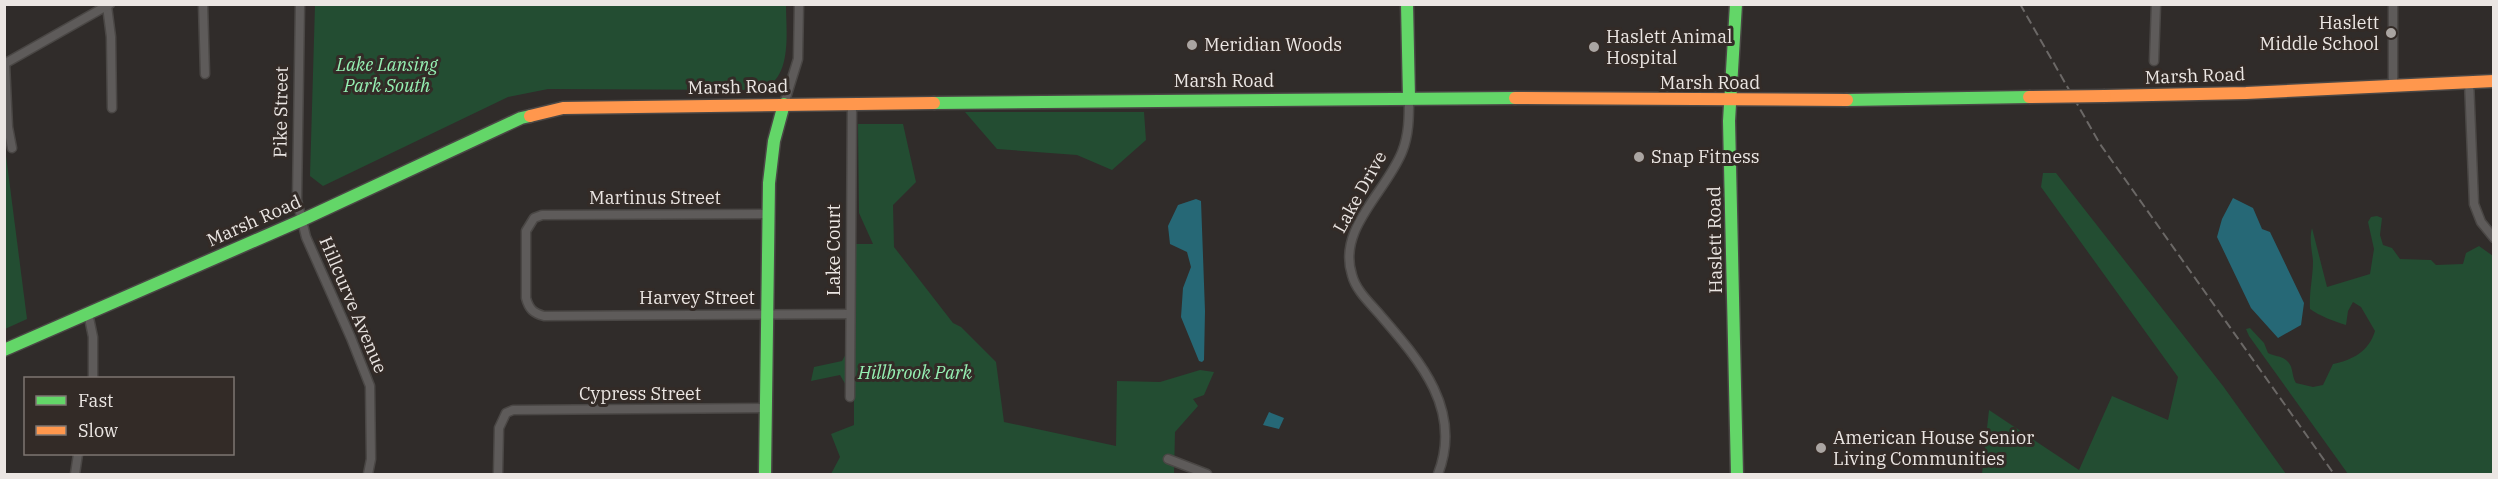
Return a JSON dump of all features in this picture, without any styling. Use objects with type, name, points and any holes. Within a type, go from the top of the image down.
[{"type":"main road","name":"Lake Drive","points":[[1407,4],[1409,98]]},
{"type":"main road","name":"Haslett Road","points":[[1736,4],[1730,100],[1737,474]]},
{"type":"main road","name":"Marsh Road","points":[[4,350],[302,220],[521,118],[543,111],[573,107],[1409,98],[1730,100],[2105,96],[2246,93],[2493,81]]},
{"type":"main road","points":[[765,474],[768,214],[772,155],[784,104]]},
{"type":"street","points":[[203,4],[205,74]]},
{"type":"street","name":"Pike Street","points":[[300,4],[296,189],[302,220]]},
{"type":"street","points":[[784,104],[798,59],[799,4]]},
{"type":"street","points":[[2154,61],[2156,4]]},
{"type":"street","points":[[2393,4],[2393,85]]},
{"type":"street","points":[[12,148],[8,127],[5,64],[109,5],[112,108]]},
{"type":"street","points":[[2469,81],[2474,204],[2481,222],[2493,238]]},
{"type":"street","name":"Lake Drive","points":[[1409,98],[1409,122],[1401,153],[1353,235],[1349,261],[1354,283],[1416,357],[1435,390],[1442,414],[1444,436],[1438,474]]},
{"type":"street","name":"Lake Court","points":[[850,397],[852,103]]},
{"type":"street","name":"Martinus Street","points":[[544,316],[528,308],[526,298],[526,231],[534,218],[542,215],[768,214]]},
{"type":"street","name":"Hillcurve Avenue","points":[[302,220],[306,237],[355,346],[370,386],[371,459],[368,474]]},
{"type":"street","points":[[88,313],[93,338],[93,377]]},
{"type":"street","name":"Harvey Street","points":[[544,316],[850,314]]},
{"type":"street","name":"Cypress Street","points":[[498,474],[499,428],[506,413],[513,410],[766,408]]},
{"type":"street","points":[[75,474],[78,455]]},
{"type":"street","points":[[1168,459],[1207,474]]},
{"type":"green space","name":"Lake Lansing Park South","points":[[315,5],[786,5],[785,54],[778,76],[771,85],[760,90],[548,89],[508,97],[323,186],[310,176]]},
{"type":"green space","points":[[965,112],[1144,112],[1146,140],[1112,170],[1077,155],[997,149]]},
{"type":"green space","name":"Hillbrook Park","points":[[858,124],[903,124],[916,182],[893,205],[894,247],[953,323],[961,327],[996,362],[1004,422],[1116,446],[1117,381],[1160,382],[1200,370],[1214,372],[1204,395],[1193,399],[1198,406],[1175,432],[1174,474],[831,474],[840,457],[831,434],[854,425],[854,399],[840,375],[811,381],[814,367],[842,361],[855,338],[856,244],[873,244],[859,213]]},
{"type":"green space","points":[[4,140],[27,319],[5,329],[4,328]]},
{"type":"green space","points":[[2043,173],[2056,173],[2223,386],[2286,474],[1982,474],[1989,410],[2079,470],[2112,396],[2168,420],[2178,377],[2041,187]]},
{"type":"green space","points":[[2371,217],[2382,218],[2380,235],[2383,245],[2392,248],[2400,259],[2431,260],[2436,265],[2463,264],[2466,253],[2479,246],[2493,256],[2493,474],[2348,474],[2249,336],[2246,329],[2250,328],[2264,343],[2268,353],[2289,362],[2296,383],[2313,387],[2323,385],[2333,364],[2359,354],[2369,344],[2375,331],[2361,307],[2353,302],[2348,311],[2346,325],[2310,309],[2313,261],[2311,232],[2312,228],[2327,287],[2370,274],[2374,249],[2368,222]]},
{"type":"water","points":[[2233,198],[2253,208],[2262,229],[2270,232],[2304,303],[2301,325],[2278,338],[2251,308],[2217,237],[2222,219]]},
{"type":"water","points":[[1196,199],[1201,201],[1205,311],[1204,360],[1202,362],[1199,361],[1181,317],[1183,288],[1191,267],[1187,252],[1170,244],[1168,226],[1178,205]]},
{"type":"water","points":[[1269,412],[1284,418],[1279,429],[1263,425]]},
{"type":"railway","points":[[2020,4],[2100,144],[2334,474]]},
{"type":"traffic: fast","points":[[1407,4],[1409,98]]},
{"type":"traffic: fast","points":[[1736,4],[1729,121],[1737,474]]},
{"type":"traffic: fast","points":[[1847,100],[2029,97]]},
{"type":"traffic: fast","points":[[934,103],[1515,98]]},
{"type":"traffic: fast","points":[[765,474],[769,183],[774,141],[784,104]]},
{"type":"traffic: fast","points":[[4,350],[302,220],[521,118],[530,116]]},
{"type":"traffic: slow","points":[[2105,96],[2246,93],[2494,81]]},
{"type":"traffic: slow","points":[[2029,97],[2105,96]]},
{"type":"traffic: slow","points":[[1515,98],[1847,100]]},
{"type":"traffic: slow","points":[[530,116],[563,108],[934,103]]},
{"type":"place","name":"Haslett Middle School","points":[[2391,33]]},
{"type":"place","name":"Meridian Woods","points":[[1192,45]]},
{"type":"place","name":"Haslett Animal Hospital","points":[[1594,47]]},
{"type":"place","name":"Snap Fitness","points":[[1639,157]]},
{"type":"place","name":"American House Senior Living Communities","points":[[1821,448]]}]
